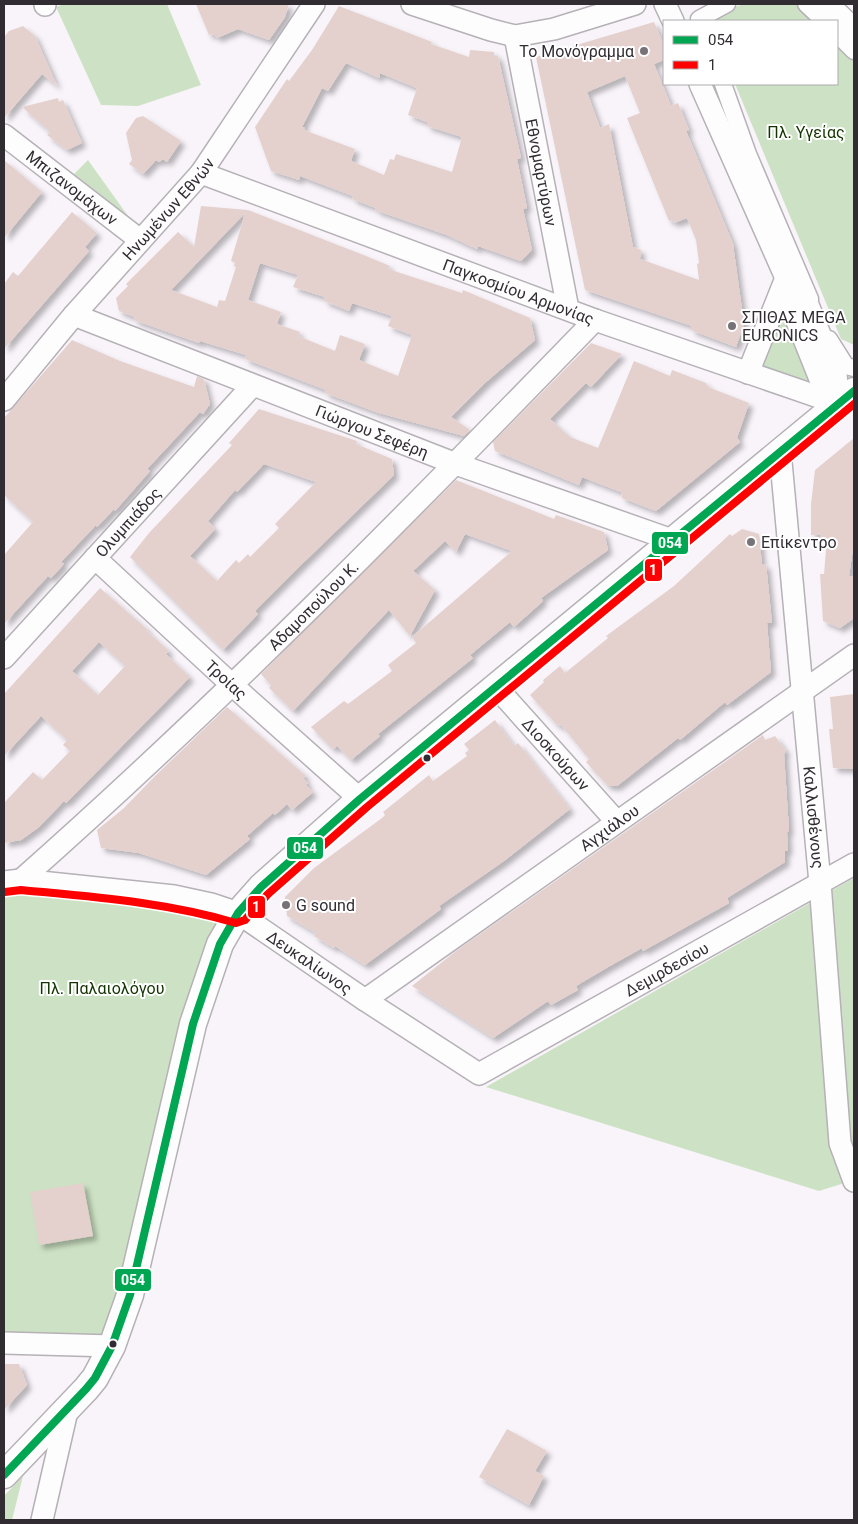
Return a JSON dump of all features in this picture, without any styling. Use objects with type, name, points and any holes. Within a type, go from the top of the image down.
[{"type":"street","name":"Ηνωμένων Εθνών","points":[[4,399],[74,315],[201,173],[314,4]]},
{"type":"street","points":[[412,4],[515,36],[554,29],[635,4]]},
{"type":"street","points":[[665,4],[672,20]]},
{"type":"street","points":[[700,20],[699,18],[728,4]]},
{"type":"street","points":[[806,4],[823,20]]},
{"type":"street","points":[[828,4],[854,29]]},
{"type":"street","points":[[838,35],[854,51]]},
{"type":"street","name":"Εθνομαρτύρων","points":[[515,36],[568,309]]},
{"type":"street","points":[[4,1475],[67,1411],[95,1378],[112,1346],[130,1295],[193,1024],[220,944],[238,913],[261,887],[360,799],[846,398],[806,300],[786,278],[700,85]]},
{"type":"street","points":[[723,85],[748,154],[823,330],[846,366],[854,368]]},
{"type":"street","name":"Μπιζανομάχων","points":[[4,135],[140,240]]},
{"type":"street","name":"Παγκοσμίου Αρμονίας","points":[[201,173],[595,320],[748,373],[846,398]]},
{"type":"street","points":[[748,373],[786,278]]},
{"type":"street","name":"Γιώργου Σεφέρη","points":[[74,315],[456,464],[672,540]]},
{"type":"street","name":"Αδαμοπούλου Κ.","points":[[12,881],[231,684],[456,464],[595,320]]},
{"type":"street","name":"Ολυμπιάδος","points":[[4,658],[252,386]]},
{"type":"street","name":"Καλλισθένους","points":[[780,451],[820,884],[840,1143],[854,1181]]},
{"type":"street","name":"Τροίας","points":[[95,558],[231,684],[360,799]]},
{"type":"street","name":"Αγχιάλου","points":[[365,1000],[854,655]]},
{"type":"street","name":"Διοσκούρων","points":[[496,687],[616,822]]},
{"type":"street","name":"Δεμιρδεσίου","points":[[479,1074],[854,864]]},
{"type":"street","name":"Δευκαλίωνος","points":[[12,881],[174,896],[210,904],[238,913],[365,1000],[479,1074]]},
{"type":"street","points":[[4,1342],[112,1346]]},
{"type":"street","points":[[42,1520],[67,1411]]},
{"type":"green space","points":[[64,4],[167,4],[201,85],[138,106],[101,105],[56,7]]},
{"type":"green space","points":[[745,4],[813,4],[828,20],[712,20],[730,8]]},
{"type":"green space","name":"Πλ. Υγείας","points":[[838,31],[854,49],[854,345],[841,339],[735,85],[838,85]]},
{"type":"green space","points":[[88,160],[128,216],[74,174]]},
{"type":"green space","points":[[780,312],[786,313],[815,385],[763,367],[761,358]]},
{"type":"green space","points":[[854,878],[854,1180],[819,1191],[486,1087]]},
{"type":"green space","name":"Πλ. Παλαιολόγου","points":[[4,882],[238,913],[112,1346],[4,1343]]},
{"type":"green space","points":[[23,1476],[12,1520],[4,1520],[4,1496]]},
{"type":"building","points":[[196,4],[289,4],[285,17],[269,40],[238,29],[217,38],[214,34],[209,35]]},
{"type":"building","points":[[339,6],[432,42],[431,44],[469,57],[470,50],[494,52],[494,56],[498,56],[521,158],[517,159],[527,208],[523,209],[532,250],[521,261],[478,246],[477,249],[447,235],[375,210],[376,208],[352,199],[353,196],[300,176],[299,180],[271,171],[255,127],[287,79],[289,81],[312,50]],"holes":[[[346,63],[379,78],[380,73],[417,88],[408,115],[427,122],[427,126],[462,137],[452,172],[396,154],[394,160],[390,159],[384,175],[351,161],[355,149],[304,130],[305,128],[302,127],[322,88],[328,91]]]},
{"type":"building","points":[[654,22],[663,44],[663,60],[654,64],[671,106],[678,103],[689,130],[686,131],[733,244],[744,324],[736,347],[691,330],[692,326],[585,290],[536,57]],"holes":[[[625,76],[640,113],[627,118],[669,221],[673,220],[674,223],[687,218],[696,240],[699,280],[640,259],[641,250],[633,247],[609,124],[600,128],[587,92]]]},
{"type":"building","points":[[23,26],[35,36],[57,86],[42,74],[4,118],[4,37],[9,31]]},
{"type":"building","points":[[58,98],[59,102],[63,100],[82,143],[67,150],[47,135],[50,132],[22,107]]},
{"type":"building","points":[[143,116],[181,141],[167,162],[163,159],[159,162],[156,160],[143,174],[129,164],[132,160],[126,133],[136,118]]},
{"type":"building","points":[[4,160],[42,192],[4,238]]},
{"type":"building","points":[[201,206],[248,210],[390,266],[388,269],[462,293],[463,290],[530,318],[535,340],[486,382],[451,417],[470,430],[464,436],[379,413],[325,393],[326,390],[245,359],[246,355],[200,341],[199,343],[134,320],[135,317],[119,311],[116,298],[128,286],[126,284],[178,232],[194,247]],"holes":[[[245,213],[231,261],[235,263],[234,266],[236,267],[225,301],[219,300],[217,307],[171,290]],[[260,263],[298,275],[293,287],[325,297],[324,301],[349,311],[352,303],[392,316],[388,326],[412,335],[398,376],[359,360],[365,344],[340,335],[335,351],[298,336],[300,332],[277,324],[281,312],[248,300]]]},
{"type":"building","points":[[72,212],[97,233],[85,247],[89,251],[4,349],[4,284],[13,272],[18,276]]},
{"type":"building","points":[[72,340],[120,361],[194,387],[197,376],[204,379],[210,404],[203,414],[200,412],[147,469],[150,471],[115,511],[114,509],[97,527],[96,525],[61,562],[64,564],[51,578],[48,576],[4,624],[4,555],[33,522],[4,495],[4,418]]},
{"type":"building","points":[[591,343],[622,354],[591,387],[586,383],[550,419],[570,437],[598,448],[634,361],[670,376],[672,370],[749,403],[737,438],[740,442],[656,511],[622,498],[621,492],[582,477],[579,485],[495,451],[493,442]]},
{"type":"building","points":[[259,409],[357,441],[356,444],[392,459],[394,475],[255,611],[258,614],[223,650],[130,557],[149,533],[232,445],[229,443]],"holes":[[[264,464],[316,482],[275,524],[279,528],[250,557],[248,554],[239,563],[236,560],[217,581],[190,556],[215,529],[208,521],[235,490],[237,492]]]},
{"type":"building","points":[[854,438],[854,542],[849,576],[854,576],[854,618],[840,628],[823,621],[820,574],[824,574],[827,538],[820,538],[821,535],[811,535],[811,504],[815,470]]},
{"type":"building","points":[[456,480],[554,519],[556,515],[604,532],[608,550],[541,598],[543,601],[514,627],[510,622],[470,655],[473,658],[378,734],[380,736],[351,760],[337,746],[333,749],[311,727],[344,701],[348,704],[392,671],[388,665],[416,643],[412,637],[512,551],[465,534],[456,552],[445,541],[413,571],[435,590],[410,636],[389,610],[293,711],[269,688],[271,685],[261,674]]},
{"type":"building","points":[[742,529],[759,534],[762,565],[766,564],[772,623],[767,623],[771,672],[727,705],[725,702],[680,740],[678,738],[617,786],[608,786],[586,762],[589,759],[562,726],[556,724],[530,695],[544,682],[543,680],[560,666],[565,673],[608,638],[606,636],[674,586],[730,534],[732,536]]},
{"type":"building","points":[[100,588],[148,630],[169,651],[166,654],[190,677],[66,803],[64,801],[39,827],[21,840],[4,843],[4,803],[33,772],[42,780],[70,751],[63,745],[67,740],[41,716],[4,756],[4,694]],"holes":[[[99,642],[125,666],[98,695],[72,671]]]},
{"type":"building","points":[[854,694],[854,769],[833,768],[829,729],[833,729],[830,697]]},
{"type":"building","points":[[227,707],[306,776],[303,778],[308,783],[306,785],[313,792],[292,810],[287,804],[275,815],[273,813],[247,836],[250,839],[206,875],[139,853],[101,848],[97,830],[124,808]]},
{"type":"building","points":[[495,720],[514,746],[518,743],[570,809],[504,861],[439,906],[441,909],[365,965],[335,946],[334,948],[314,936],[316,933],[287,916],[285,897],[314,868],[382,818],[385,815],[383,812],[429,775],[433,781],[467,756],[465,753],[469,750],[464,744]]},
{"type":"building","points":[[763,735],[765,740],[775,736],[786,751],[784,754],[789,831],[787,832],[788,851],[785,851],[785,862],[727,898],[729,903],[643,951],[642,948],[608,967],[576,986],[578,990],[551,1005],[548,1001],[493,1038],[412,986],[456,951]]},
{"type":"building","points":[[83,1183],[93,1236],[39,1245],[30,1192]]},
{"type":"building","points":[[4,1364],[19,1364],[27,1385],[4,1410]]},
{"type":"building","points":[[507,1429],[547,1451],[535,1471],[544,1476],[529,1505],[479,1477]]},
{"type":"transit line","name":"054","points":[[4,1475],[86,1389],[95,1378],[112,1346],[130,1295],[193,1024],[220,944],[238,913],[261,887],[360,799],[854,391]]},
{"type":"transit line","name":"1","points":[[5,892],[21,890],[102,898],[183,910],[236,923],[245,920],[268,894],[367,807],[854,404]]},
{"type":"place","name":"Το Μονόγραμμα","points":[[644,51]]},
{"type":"place","name":"ΣΠΙΘΑΣ MEGA EURONICS","points":[[732,326]]},
{"type":"place","name":"Επίκεντρο","points":[[751,542]]},
{"type":"place","name":"G sound","points":[[286,905]]}]
